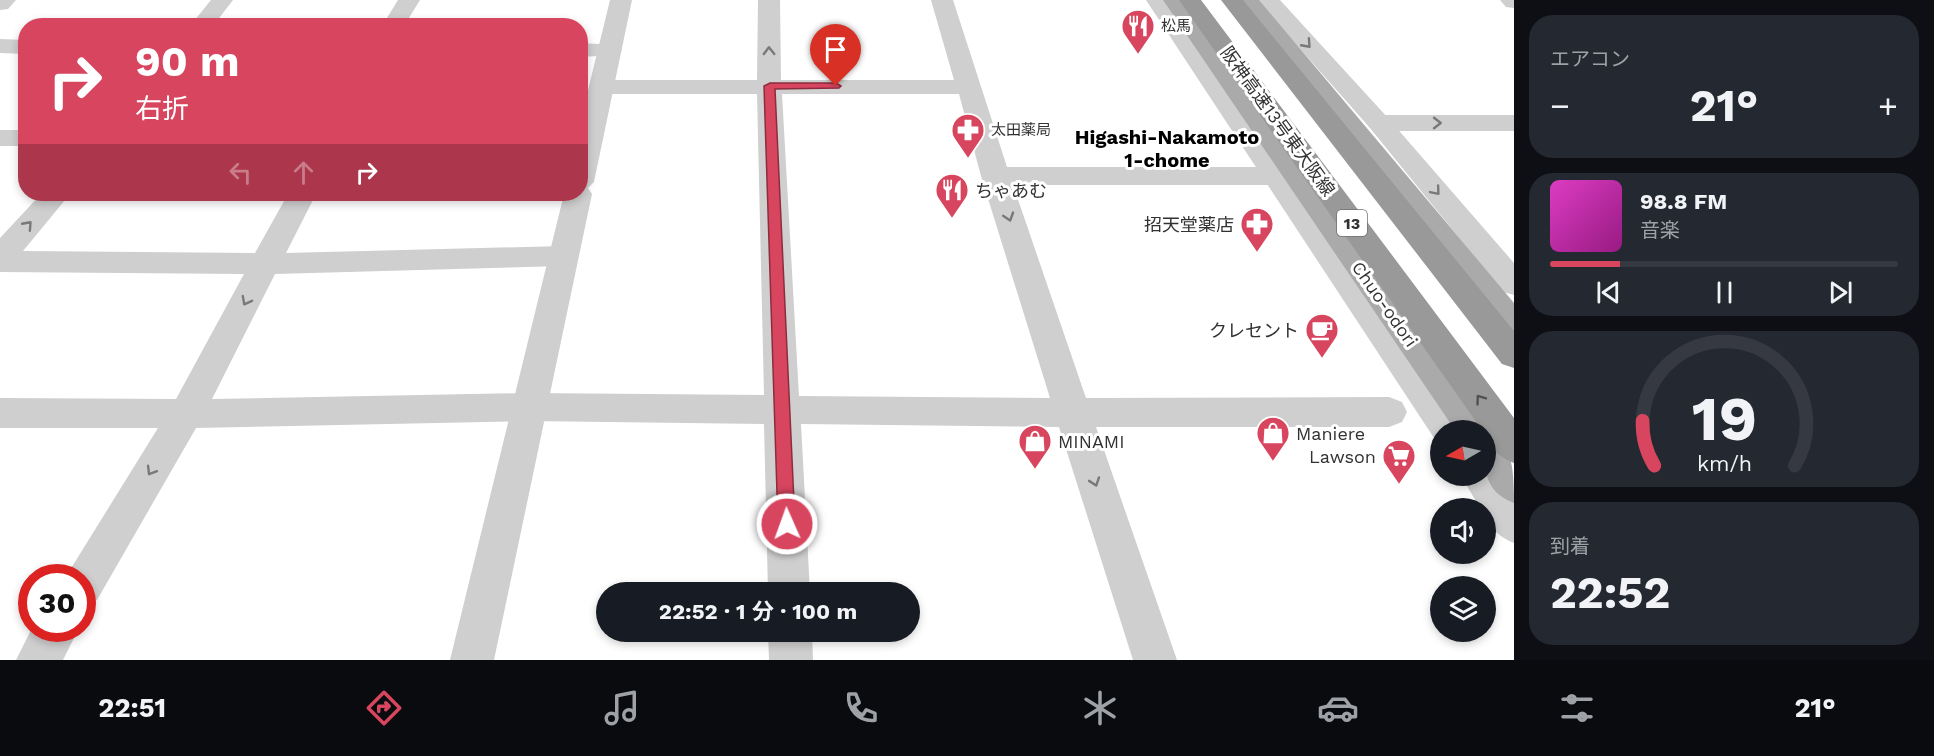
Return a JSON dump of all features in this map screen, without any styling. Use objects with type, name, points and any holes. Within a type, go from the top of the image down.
[{"type":"highway","name":"阪神高速13号東大阪線","points":[[1174,1],[1514,447]]},
{"type":"highway","name":"阪神高速13号東大阪線","points":[[1250,1],[1514,355]]},
{"type":"main road","name":"Chuo-odori","points":[[1174,1],[1468,420]]},
{"type":"main road","points":[[1250,1],[1514,326]]},
{"type":"main road","points":[[1496,461],[1514,486]]},
{"type":"street","points":[[0,4],[5,0]]},
{"type":"street","points":[[207,18],[222,0]]},
{"type":"street","points":[[398,18],[409,0]]},
{"type":"street","points":[[588,128],[604,87],[621,0]]},
{"type":"street","points":[[769,0],[770,86],[789,582]]},
{"type":"street","points":[[942,0],[995,176],[1155,660]]},
{"type":"street","points":[[1174,1],[1279,176],[1442,420]]},
{"type":"street","points":[[1250,1],[1379,123],[1514,284]]},
{"type":"street","points":[[0,46],[18,46]]},
{"type":"street","points":[[588,50],[610,50]]},
{"type":"street","points":[[604,87],[969,87]]},
{"type":"street","points":[[1379,123],[1514,123]]},
{"type":"street","points":[[0,138],[18,138]]},
{"type":"street","points":[[995,176],[1279,176]]},
{"type":"street","points":[[0,259],[50,201]]},
{"type":"street","points":[[95,564],[186,414],[299,201]]},
{"type":"street","points":[[472,660],[576,201]]},
{"type":"street","points":[[0,259],[265,264],[563,256]]},
{"type":"street","points":[[0,413],[186,414],[529,407],[1072,413],[1389,412]]},
{"type":"street","points":[[1487,486],[1514,525]]},
{"type":"street","points":[[38,660],[49,642]]},
{"type":"street","points":[[790,642],[791,660]]},
{"type":"place","name":"松馬","points":[[1138,55]]},
{"type":"place","name":"太田薬局","points":[[968,159]]},
{"type":"place","name":"ちゃあむ","points":[[952,219]]},
{"type":"place","name":"招天堂薬店","points":[[1257,253]]},
{"type":"place","name":"クレセント","points":[[1322,359]]},
{"type":"place","name":"Maniere","points":[[1273,462]]},
{"type":"place","name":"MINAMI","points":[[1035,470]]},
{"type":"place","name":"Lawson","points":[[1399,485]]},
{"type":"district","name":"Higashi-Nakamoto 1-chome","points":[[1167,148]]},
{"type":"route","points":[[787,524],[770,86],[836,86]]}]
